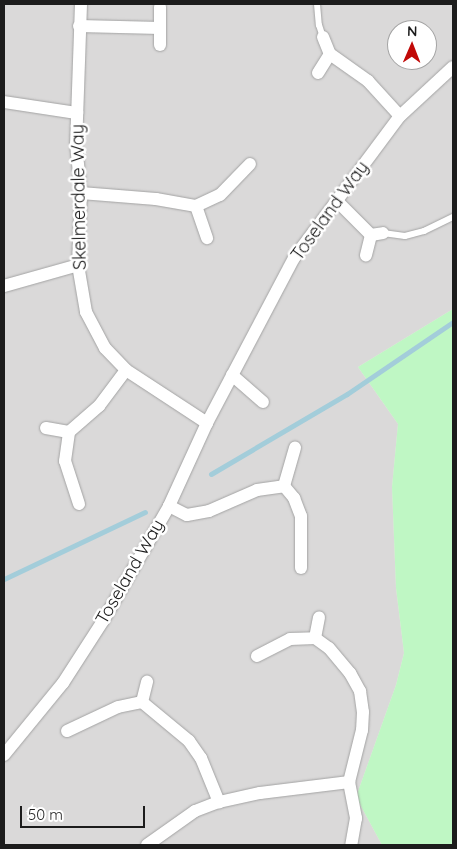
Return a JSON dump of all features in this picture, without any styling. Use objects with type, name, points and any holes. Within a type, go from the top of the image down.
[{"type":"street","name":"Skelmerdale Way","points":[[81,4],[76,144],[82,193],[78,265],[86,312],[105,348],[126,370],[207,423]]},
{"type":"street","points":[[160,6],[160,45]]},
{"type":"street","points":[[79,26],[160,28]]},
{"type":"street","points":[[323,37],[330,54],[368,81],[400,116]]},
{"type":"street","points":[[318,73],[330,54]]},
{"type":"street","name":"Toseland Way","points":[[4,755],[63,683],[102,621],[169,506],[207,423],[294,258],[400,116],[453,66]]},
{"type":"street","points":[[4,102],[78,113]]},
{"type":"street","points":[[82,193],[156,199],[196,206],[220,195],[250,164]]},
{"type":"street","points":[[337,201],[377,234],[366,255]]},
{"type":"street","points":[[196,206],[207,238]]},
{"type":"street","points":[[4,286],[78,265]]},
{"type":"street","points":[[79,504],[65,461],[69,432],[99,406],[126,370]]},
{"type":"street","points":[[232,375],[263,402]]},
{"type":"street","points":[[46,428],[69,432]]},
{"type":"street","points":[[284,486],[295,448]]},
{"type":"street","points":[[169,506],[187,516],[209,511],[257,490],[284,486]]},
{"type":"street","points":[[284,486],[294,498],[301,516],[301,568]]},
{"type":"street","points":[[314,638],[319,617]]},
{"type":"street","points":[[257,656],[290,639],[314,638],[329,648],[350,673],[360,691],[363,712],[362,730],[348,782],[356,818],[351,845]]},
{"type":"street","points":[[142,702],[147,682]]},
{"type":"street","points":[[142,702],[189,741],[201,758],[219,802]]},
{"type":"street","points":[[66,731],[118,707],[142,702]]},
{"type":"street","points":[[147,845],[195,811],[219,802],[260,792],[348,782]]},
{"type":"lane","points":[[317,4],[319,25],[323,37]]},
{"type":"lane","points":[[377,234],[405,236],[424,231],[453,217]]},
{"type":"shaded area","points":[[4,4],[453,4],[453,309],[358,367],[398,424],[392,487],[396,588],[404,653],[396,685],[356,797],[382,845],[4,845]]},
{"type":"green space","points":[[453,309],[453,845],[382,845],[356,797],[396,685],[404,653],[396,588],[392,487],[398,424],[358,367]]},
{"type":"waterway","points":[[211,474],[347,394],[453,322]]},
{"type":"waterway","points":[[4,579],[145,512]]}]
